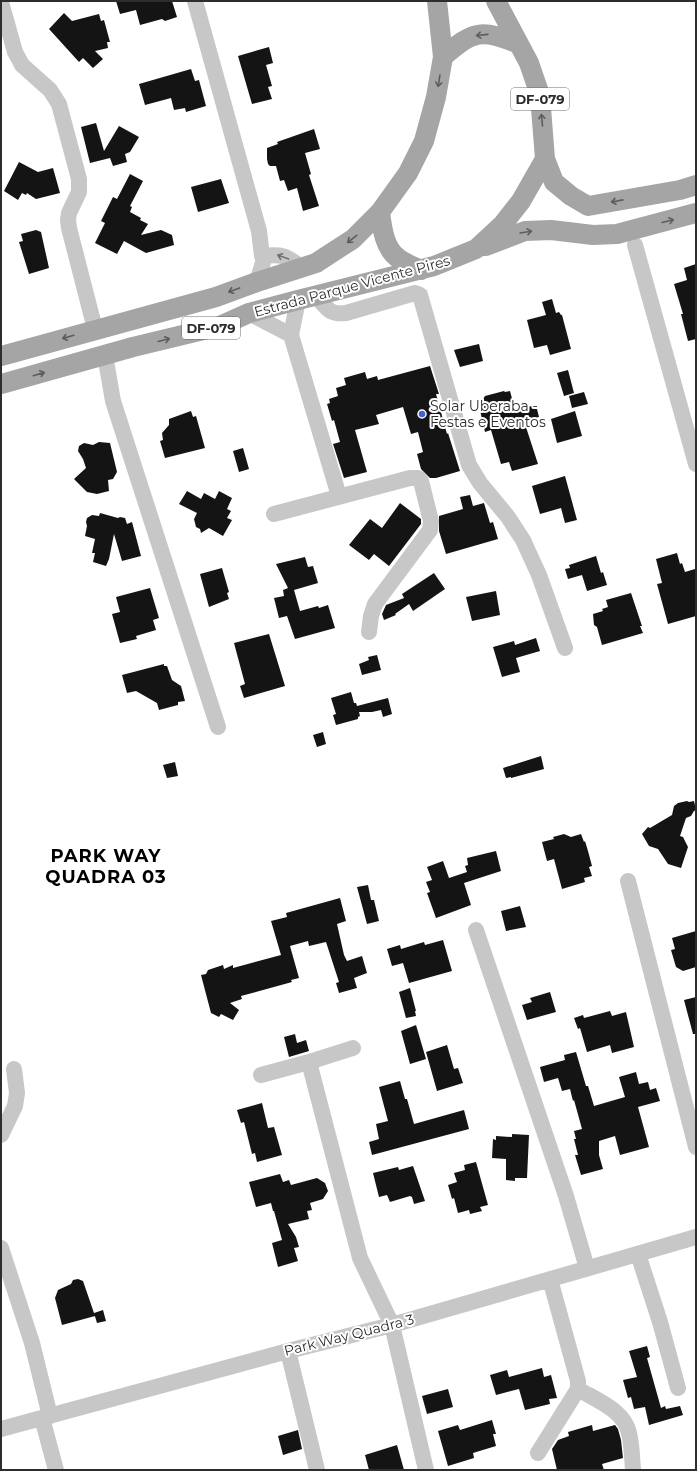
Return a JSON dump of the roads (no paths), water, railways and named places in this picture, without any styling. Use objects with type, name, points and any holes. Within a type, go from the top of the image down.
[{"type":"main road","name":"Estrada Parque Vicente Pires","points":[[1,356],[216,297],[316,263],[353,239],[380,212],[408,173],[424,141],[436,97],[442,57],[437,1]]},
{"type":"main road","name":"DF-079","points":[[496,1],[529,63],[540,96],[545,159]]},
{"type":"main road","points":[[442,57],[460,42],[477,35],[497,35],[519,44]]},
{"type":"main road","name":"Estrada Parque Vicente Pires","points":[[1,384],[220,326],[249,313],[421,270],[449,261],[476,249],[503,224],[521,201],[545,159]]},
{"type":"main road","points":[[545,159],[554,182],[571,196],[588,206],[680,190],[696,185]]},
{"type":"main road","points":[[380,212],[387,243],[391,252],[398,259],[421,270]]},
{"type":"main road","points":[[476,249],[525,231],[552,230],[593,235],[633,235],[696,213]]},
{"type":"street","points":[[195,1],[260,231],[262,256],[264,259],[257,282]]},
{"type":"street","points":[[1,2],[15,52],[22,65],[50,90],[59,104],[80,179],[79,192],[69,213],[69,228],[95,329]]},
{"type":"street","points":[[633,235],[696,464]]},
{"type":"street","points":[[262,256],[279,254],[293,261],[302,268]]},
{"type":"street","points":[[339,496],[291,335],[307,298],[333,313],[339,314],[415,293],[420,295],[469,465],[480,483],[508,517],[523,540],[539,575],[565,648]]},
{"type":"street","points":[[249,313],[291,335]]},
{"type":"street","points":[[105,356],[113,401],[218,727]]},
{"type":"street","points":[[274,514],[410,478],[418,478],[421,481],[431,521],[430,530],[375,604],[371,616],[369,632]]},
{"type":"street","points":[[628,881],[696,1147]]},
{"type":"street","points":[[476,930],[566,1196],[587,1268]]},
{"type":"street","points":[[261,1075],[310,1062],[353,1048]]},
{"type":"street","points":[[310,1062],[360,1258],[392,1325],[426,1470]]},
{"type":"street","points":[[1,1135],[15,1106],[17,1093],[14,1069]]},
{"type":"street","name":"Park Way Quadra 3","points":[[1,1430],[288,1351],[392,1325],[696,1237]]},
{"type":"street","points":[[1,1248],[32,1343],[56,1470]]},
{"type":"street","points":[[638,1254],[660,1322],[678,1388]]},
{"type":"street","points":[[538,1453],[578,1389],[578,1381],[550,1279]]},
{"type":"street","points":[[288,1351],[317,1470]]},
{"type":"street","points":[[578,1389],[620,1416],[629,1432],[633,1470]]},
{"type":"place","name":"Solar Uberaba - Festas e Eventos","points":[[422,414]]},
{"type":"district","name":"PARK WAY QUADRA 03","points":[[106,866]]}]
